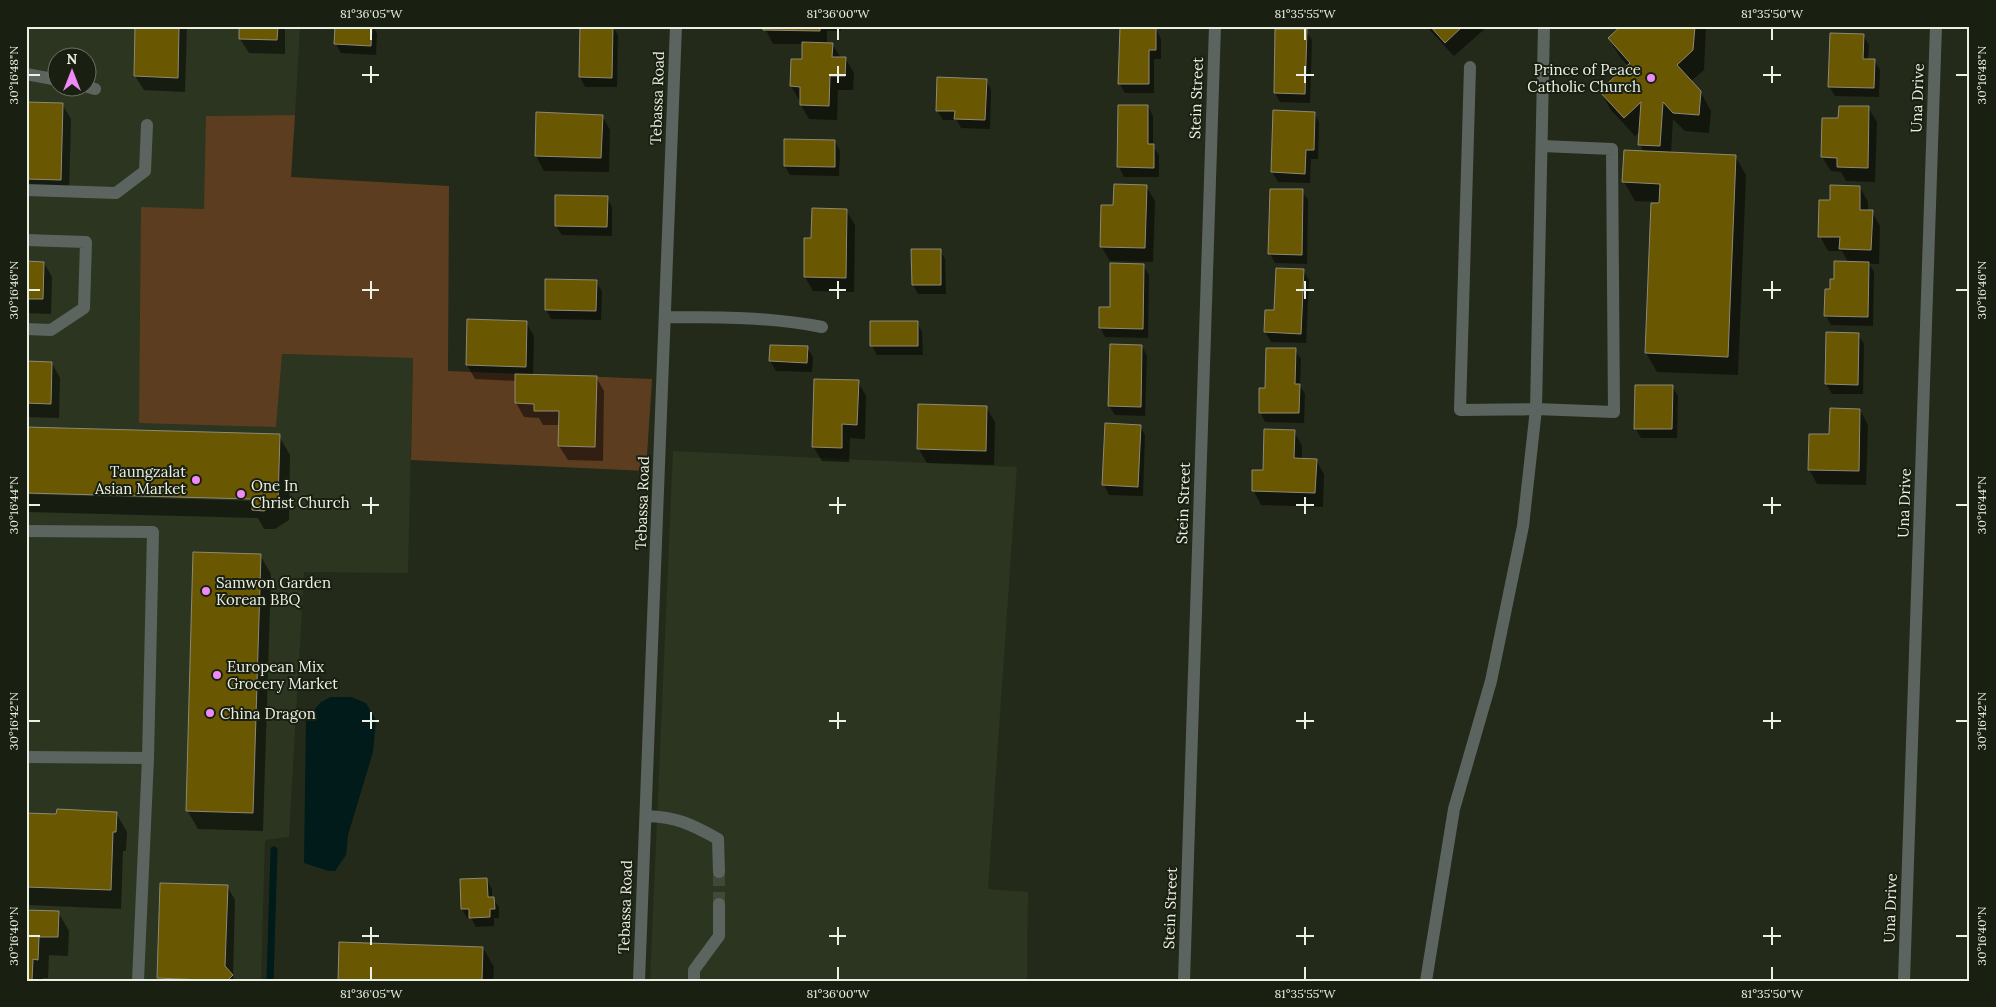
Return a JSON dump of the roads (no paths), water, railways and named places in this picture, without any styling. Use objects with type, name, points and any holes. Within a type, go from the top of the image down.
[{"type":"street","name":"Tebassa Road","points":[[639,981],[676,26]]},
{"type":"street","name":"Stein Street","points":[[1184,981],[1215,26]]},
{"type":"street","points":[[1426,981],[1454,810],[1491,681],[1523,526],[1536,409],[1544,26]]},
{"type":"street","name":"Una Drive","points":[[1904,981],[1936,26]]},
{"type":"street","points":[[1470,67],[1460,410],[1536,409],[1614,412],[1612,149],[1542,146]]},
{"type":"street","points":[[26,74],[48,78]]},
{"type":"street","points":[[26,190],[116,193],[145,171],[147,126]]},
{"type":"street","points":[[26,240],[86,242],[84,308],[51,330],[26,329]]},
{"type":"street","points":[[665,317],[723,317],[797,322],[822,327]]},
{"type":"street","points":[[26,530],[153,532],[148,758],[138,981]]},
{"type":"street","points":[[26,757],[148,758]]},
{"type":"street","points":[[646,816],[668,816],[690,823],[718,838],[719,872]]},
{"type":"street","points":[[694,981],[694,970],[719,936],[719,904]]},
{"type":"water","points":[[331,697],[351,697],[366,703],[376,720],[373,752],[348,835],[346,855],[335,871],[304,863],[306,719],[321,702]]},
{"type":"waterway","points":[[270,981],[274,850]]},
{"type":"tunnel","points":[[719,872],[719,904]]},
{"type":"place","name":"Prince of Peace Catholic Church","points":[[1651,78]]},
{"type":"place","name":"Taungzalat Asian Market","points":[[196,480]]},
{"type":"place","name":"One In Christ Church","points":[[241,494]]},
{"type":"place","name":"Samwon Garden Korean BBQ","points":[[206,591]]},
{"type":"place","name":"European Mix Grocery Market","points":[[217,675]]},
{"type":"place","name":"China Dragon","points":[[210,713]]}]
